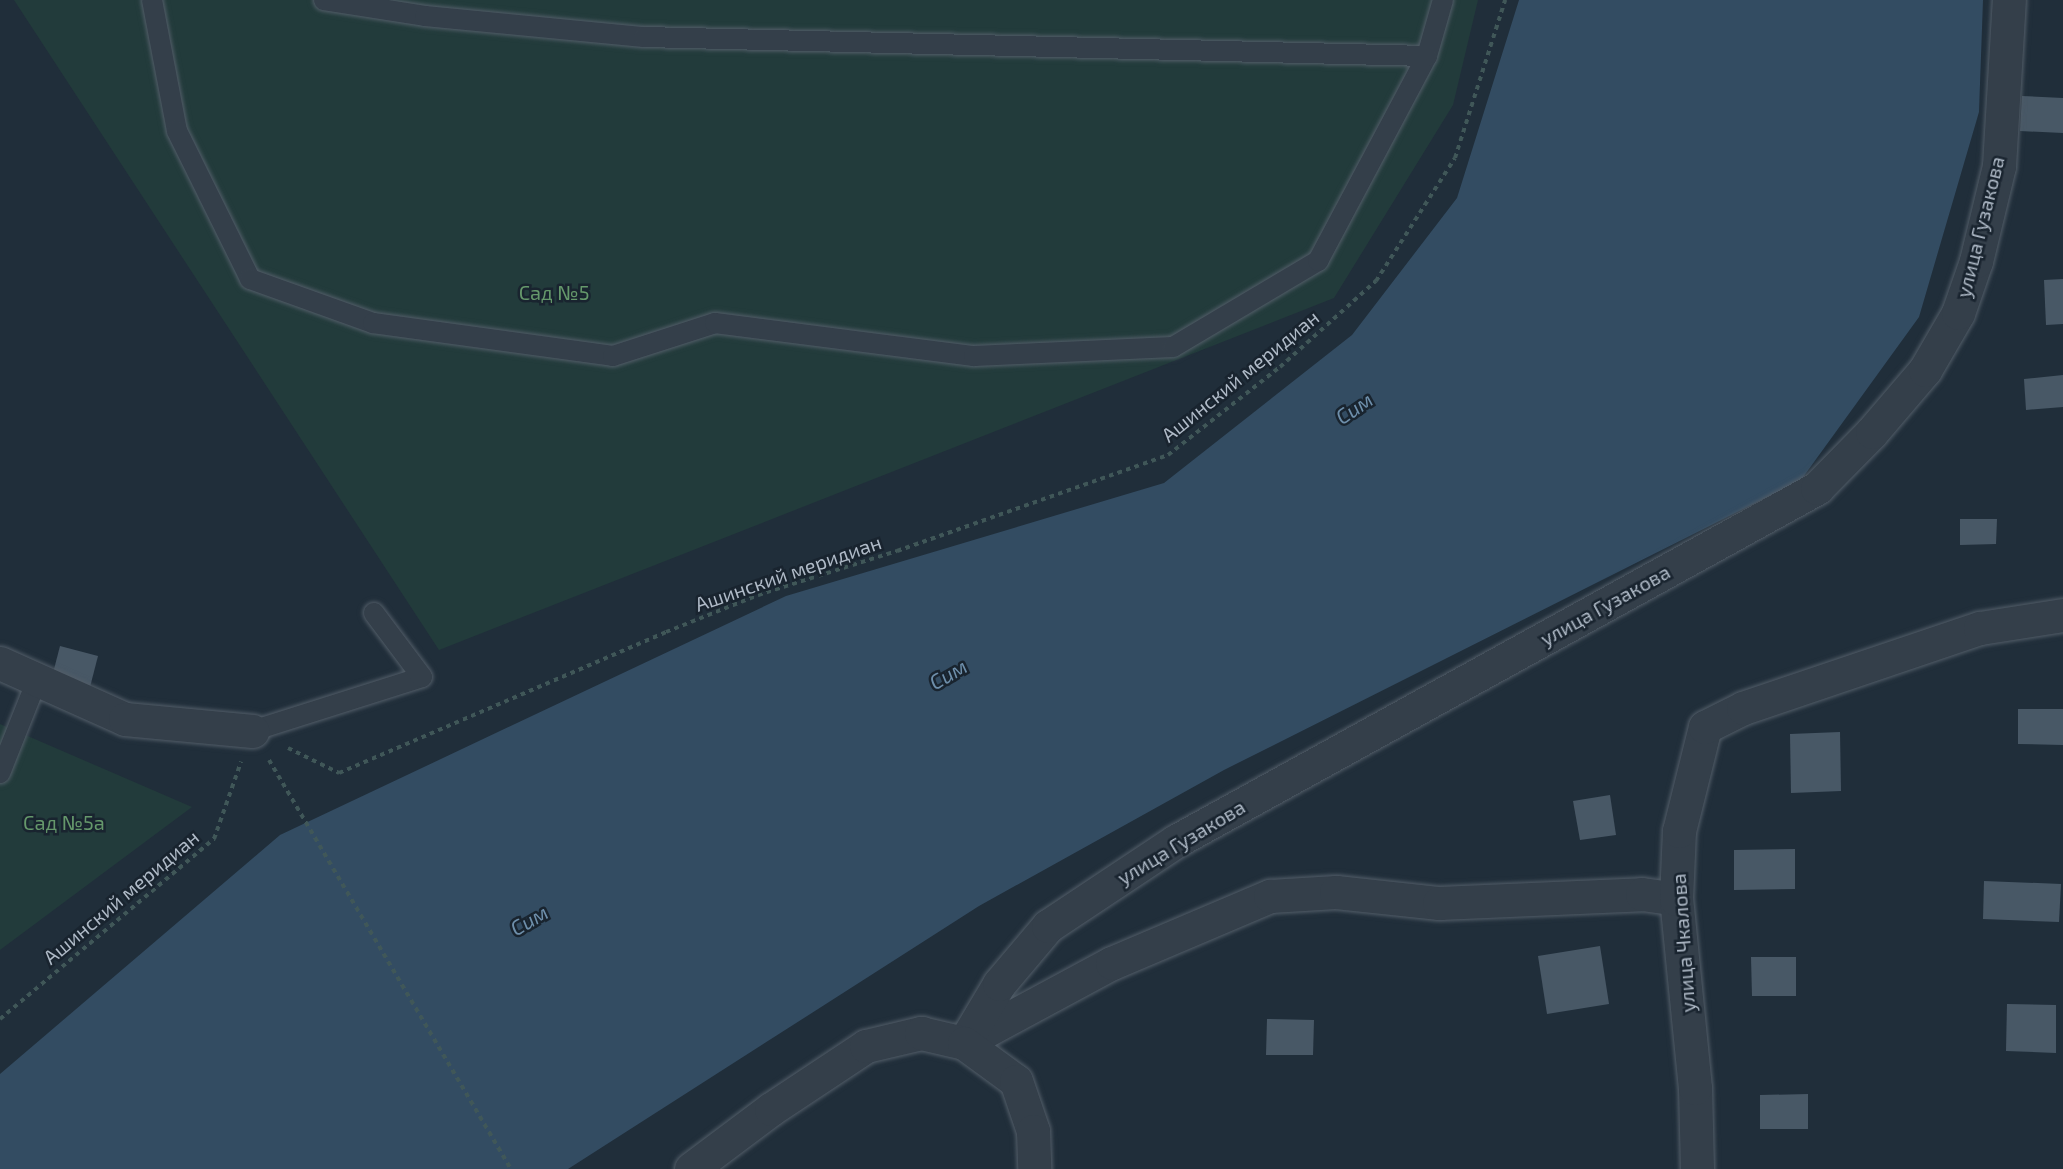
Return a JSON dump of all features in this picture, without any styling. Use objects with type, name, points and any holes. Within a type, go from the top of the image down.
[{"type":"street","name":"улица Гузакова","points":[[964,1043],[999,984],[1048,926],[1176,841],[1817,488],[1872,432],[1925,370],[1958,313],[1976,261],[1999,166],[2008,0]]},
{"type":"street","name":"улица Чкалова","points":[[1697,1169],[1695,1088],[1676,899],[1679,831],[1705,727],[1743,708],[1980,628],[2063,615]]},
{"type":"street","points":[[0,663],[125,719],[252,731]]},
{"type":"street","points":[[964,1043],[1112,963],[1270,896],[1336,892],[1439,903],[1642,894],[1676,899]]},
{"type":"street","points":[[691,1169],[771,1109],[866,1046],[921,1033],[964,1043],[1016,1081],[1033,1131],[1034,1169]]},
{"type":"lane","points":[[152,0],[177,131],[250,279],[373,323],[613,356],[715,324],[974,356],[1173,347],[1318,261],[1427,56],[1443,0]]},
{"type":"lane","points":[[324,0],[425,16],[644,37],[1427,56]]},
{"type":"lane","points":[[252,731],[422,677],[374,613]]},
{"type":"lane","points":[[0,773],[37,680]]},
{"type":"path","name":"Ашинский меридиан","points":[[0,1019],[214,839],[252,731],[339,772],[655,636],[758,595],[897,551],[1168,455],[1280,367],[1376,281],[1455,158],[1505,0]]},
{"type":"path","points":[[282,783],[511,1169]]},
{"type":"green space","name":"Сад №5","points":[[14,0],[1478,0],[1453,105],[1334,298],[439,650]]},
{"type":"green space","name":"Сад №5а","points":[[0,724],[192,807],[0,950]]},
{"type":"water","name":"Сим","points":[[1519,0],[1983,0],[1979,112],[1919,317],[1801,480],[1224,770],[979,906],[568,1169],[0,1169],[0,1074],[280,835],[786,596],[1164,483],[1352,335],[1457,198]]},
{"type":"building","points":[[2022,96],[2063,98],[2063,133],[2020,131]]},
{"type":"building","points":[[2063,279],[2063,324],[2046,325],[2044,280]]},
{"type":"building","points":[[2063,375],[2063,407],[2026,410],[2024,379]]},
{"type":"building","points":[[1960,519],[1997,519],[1996,544],[1960,545]]},
{"type":"building","points":[[60,646],[98,656],[90,687],[52,677]]},
{"type":"building","points":[[2018,709],[2063,709],[2063,745],[2018,744]]},
{"type":"building","points":[[1840,732],[1841,791],[1791,793],[1790,734]]},
{"type":"building","points":[[1610,795],[1616,835],[1580,840],[1573,801]]},
{"type":"building","points":[[1795,849],[1795,889],[1734,890],[1734,850]]},
{"type":"building","points":[[1984,881],[2061,884],[2059,922],[1983,919]]},
{"type":"building","points":[[1600,946],[1609,1004],[1547,1014],[1538,956]]},
{"type":"building","points":[[1751,957],[1796,957],[1796,996],[1752,996]]},
{"type":"building","points":[[2007,1004],[2056,1005],[2056,1053],[2006,1051]]},
{"type":"building","points":[[1267,1019],[1314,1020],[1313,1055],[1266,1055]]},
{"type":"building","points":[[1808,1094],[1808,1129],[1760,1129],[1760,1095]]}]
